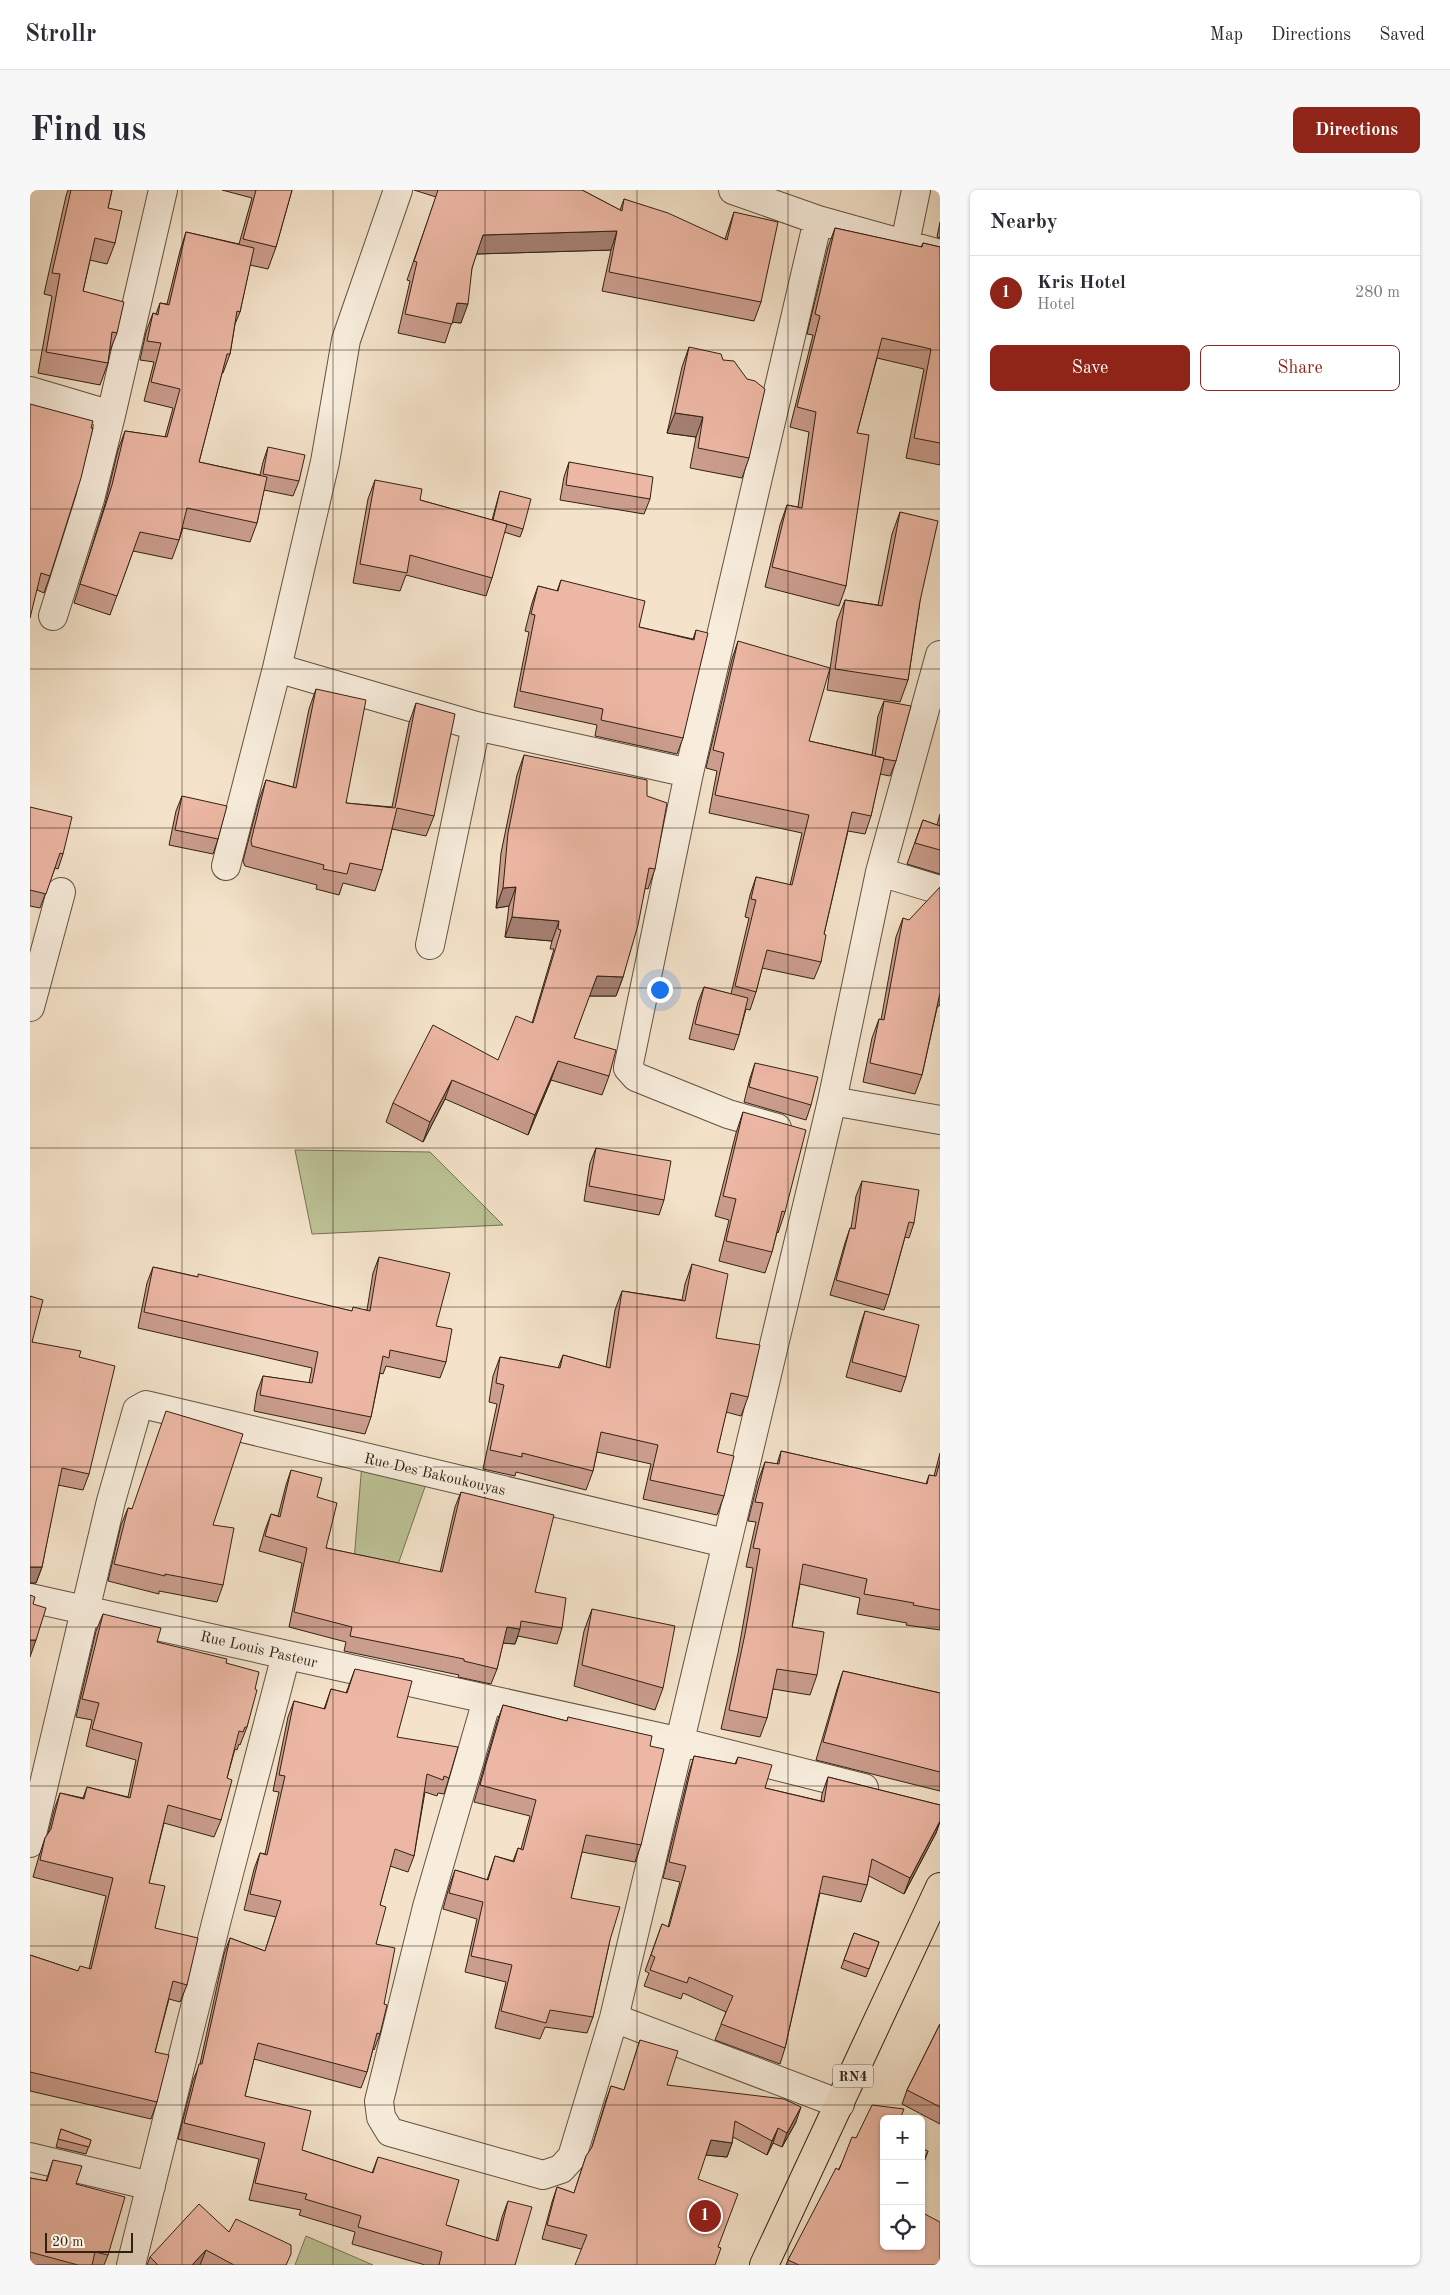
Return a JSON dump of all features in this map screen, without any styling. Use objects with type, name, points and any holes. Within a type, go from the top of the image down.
[{"type":"highway","name":"RN4","points":[[764,2265],[940,1887]]},
{"type":"street","points":[[53,616],[90,499],[112,415],[163,190]]},
{"type":"street","points":[[226,866],[277,668],[325,462],[346,340],[398,190]]},
{"type":"street","points":[[732,190],[818,220],[940,254]]},
{"type":"street","points":[[904,243],[916,190]]},
{"type":"street","points":[[818,220],[689,773],[628,1068],[636,1078],[728,1114],[821,1141]]},
{"type":"street","points":[[30,391],[112,415]]},
{"type":"street","points":[[487,1700],[427,1906],[379,2100],[380,2117],[390,2132],[543,2176],[562,2169],[572,2156],[614,2018],[832,1101],[880,872],[939,663]]},
{"type":"street","points":[[277,668],[476,726],[689,773]]},
{"type":"street","points":[[430,945],[476,726]]},
{"type":"street","points":[[880,872],[940,890]]},
{"type":"street","points":[[30,1007],[61,892]]},
{"type":"street","points":[[832,1101],[940,1120]]},
{"type":"street","name":"Rue Des Bakoukouyas","points":[[84,1610],[111,1501],[137,1410],[146,1405],[726,1543]]},
{"type":"street","name":"Rue Louis Pasteur","points":[[30,1598],[680,1742],[892,1795]]},
{"type":"street","points":[[30,1843],[84,1610]]},
{"type":"street","points":[[132,2265],[216,1918],[286,1655]]},
{"type":"street","points":[[614,2018],[840,2104]]},
{"type":"street","points":[[30,2157],[151,2186]]},
{"type":"green space","points":[[295,1150],[430,1152],[503,1225],[312,1234]]},
{"type":"green space","points":[[362,1463],[427,1481],[395,1573],[354,1561]]},
{"type":"green space","points":[[306,2236],[373,2265],[295,2265]]},
{"type":"building","points":[[71,190],[112,190],[108,208],[122,211],[115,243],[95,238],[83,291],[124,302],[117,333],[112,332],[108,363],[46,352],[60,274],[52,273]]},
{"type":"building","points":[[256,190],[292,190],[276,247],[243,239]]},
{"type":"building","points":[[438,190],[582,190],[622,211],[624,199],[668,213],[727,240],[734,212],[778,222],[761,302],[609,272],[617,231],[483,235],[472,268],[468,304],[457,303],[452,324],[405,314],[417,262],[414,261]]},
{"type":"building","points":[[835,228],[922,247],[923,243],[940,247],[940,443],[914,438],[931,349],[882,338],[857,433],[869,435],[846,586],[772,567],[787,505],[802,508],[816,412],[797,407],[820,316],[815,314]]},
{"type":"building","points":[[186,232],[254,248],[240,312],[237,311],[230,354],[227,354],[199,462],[267,477],[257,523],[187,508],[179,540],[140,532],[117,596],[80,584],[112,485],[125,431],[167,437],[180,389],[151,382],[161,343],[147,341],[153,313],[158,315],[160,303],[169,305]]},
{"type":"building","points":[[689,347],[721,354],[723,360],[734,361],[747,379],[755,381],[765,389],[749,458],[698,448],[703,417],[675,413]]},
{"type":"building","points":[[30,404],[93,421],[91,428],[93,428],[81,478],[50,576],[41,573],[30,618]]},
{"type":"building","points":[[268,447],[305,455],[299,481],[263,474]]},
{"type":"building","points":[[569,462],[653,477],[650,499],[566,485]]},
{"type":"building","points":[[375,480],[422,489],[420,500],[507,524],[492,578],[410,555],[407,573],[360,564]]},
{"type":"building","points":[[500,491],[531,499],[523,529],[493,520]]},
{"type":"building","points":[[900,512],[938,521],[920,601],[908,680],[835,669],[845,600],[882,606]]},
{"type":"building","points":[[561,580],[645,601],[639,627],[694,640],[696,630],[708,633],[683,738],[601,720],[603,709],[520,691],[535,615],[531,614],[538,586],[558,591]]},
{"type":"building","points":[[738,641],[830,668],[809,741],[884,758],[871,816],[852,812],[824,934],[826,935],[821,962],[767,950],[756,992],[735,986],[756,900],[751,899],[756,877],[792,885],[809,815],[715,795],[724,753],[713,750]]},
{"type":"building","points":[[316,689],[366,700],[346,803],[395,808],[416,703],[455,714],[434,816],[397,808],[382,870],[350,863],[347,874],[323,869],[324,865],[252,846],[251,841],[266,780],[296,788]]},
{"type":"building","points":[[884,701],[911,706],[896,761],[875,756]]},
{"type":"building","points":[[524,755],[647,780],[647,796],[667,803],[655,869],[649,868],[638,925],[623,977],[597,976],[574,1038],[616,1050],[609,1076],[558,1061],[535,1115],[452,1080],[430,1122],[393,1103],[433,1025],[498,1060],[516,1016],[533,1023],[561,930],[558,929],[559,921],[512,917],[516,887],[503,888],[508,833]]},
{"type":"building","points":[[182,796],[227,806],[218,839],[175,830]]},
{"type":"building","points":[[30,807],[72,817],[63,854],[60,853],[46,894],[30,890]]},
{"type":"building","points":[[923,820],[940,826],[940,850],[915,843]]},
{"type":"building","points":[[940,887],[940,993],[922,1075],[870,1063],[879,1019],[884,1020],[903,918],[909,920]]},
{"type":"building","points":[[704,987],[748,998],[739,1035],[695,1024]]},
{"type":"building","points":[[755,1063],[818,1077],[811,1105],[749,1087]]},
{"type":"building","points":[[743,1112],[806,1130],[785,1212],[782,1211],[772,1252],[726,1241],[736,1199],[723,1196]]},
{"type":"building","points":[[596,1148],[671,1161],[664,1200],[589,1186]]},
{"type":"building","points":[[862,1181],[919,1190],[914,1223],[909,1222],[889,1295],[836,1280],[850,1228],[855,1229]]},
{"type":"building","points":[[379,1257],[450,1273],[436,1326],[452,1329],[446,1362],[390,1350],[389,1358],[383,1356],[371,1417],[260,1395],[263,1376],[312,1383],[318,1352],[144,1312],[153,1267],[198,1277],[198,1274],[352,1311],[353,1307],[370,1311]]},
{"type":"building","points":[[692,1264],[728,1274],[716,1338],[760,1345],[748,1397],[731,1393],[717,1452],[734,1456],[724,1496],[650,1480],[658,1445],[601,1432],[593,1471],[522,1453],[522,1457],[490,1450],[504,1385],[496,1383],[500,1357],[560,1368],[563,1355],[610,1368],[622,1291],[685,1301]]},
{"type":"building","points":[[30,1296],[43,1300],[32,1342],[81,1351],[79,1357],[115,1366],[89,1474],[62,1468],[42,1567],[30,1567]]},
{"type":"building","points":[[865,1311],[919,1325],[906,1377],[852,1362]]},
{"type":"building","points":[[166,1411],[243,1434],[213,1525],[234,1528],[223,1585],[165,1574],[165,1576],[114,1564],[128,1508],[132,1509]]},
{"type":"building","points":[[781,1451],[927,1484],[929,1475],[936,1476],[940,1461],[940,1610],[864,1594],[867,1579],[803,1564],[792,1627],[824,1632],[817,1675],[777,1669],[767,1718],[729,1710],[760,1549],[753,1548],[763,1503],[755,1502],[765,1462],[779,1464]]},
{"type":"building","points":[[291,1470],[322,1478],[317,1497],[337,1503],[326,1548],[442,1572],[461,1492],[554,1515],[535,1592],[566,1598],[562,1628],[521,1621],[520,1629],[507,1627],[497,1669],[464,1661],[464,1659],[350,1636],[352,1627],[294,1612],[307,1548],[265,1536],[271,1514],[280,1517]]},
{"type":"building","points":[[30,1595],[35,1597],[33,1604],[46,1608],[36,1640],[30,1640]]},
{"type":"building","points":[[592,1609],[675,1626],[663,1688],[582,1665]]},
{"type":"building","points":[[103,1614],[161,1628],[157,1642],[227,1659],[226,1663],[259,1672],[255,1689],[257,1690],[247,1727],[245,1727],[243,1732],[239,1731],[227,1778],[232,1780],[221,1820],[168,1805],[149,1883],[165,1886],[155,1928],[198,1938],[187,1985],[173,1981],[155,2052],[169,2055],[157,2102],[30,2072],[30,1955],[78,1971],[80,1966],[91,1969],[113,1878],[40,1860],[45,1838],[51,1829],[60,1793],[84,1799],[87,1787],[130,1798],[142,1743],[92,1729],[99,1703],[82,1699]]},
{"type":"building","points":[[355,1669],[412,1681],[397,1737],[458,1747],[449,1778],[444,1776],[443,1780],[427,1774],[414,1856],[395,1849],[380,1905],[386,1907],[376,1944],[395,1948],[384,2004],[387,2005],[380,2034],[377,2033],[367,2072],[258,2043],[245,2096],[311,2111],[302,2150],[373,2173],[378,2157],[459,2180],[446,2225],[498,2241],[508,2201],[532,2207],[515,2265],[439,2265],[442,2252],[358,2227],[361,2216],[305,2199],[307,2194],[255,2183],[265,2143],[184,2123],[199,2064],[202,2064],[230,1938],[265,1951],[281,1901],[250,1894],[260,1853],[267,1855],[285,1776],[279,1775],[294,1701],[325,1709],[331,1689],[347,1693]]},
{"type":"building","points":[[843,1671],[940,1693],[940,1772],[823,1742]]},
{"type":"building","points":[[503,1705],[567,1721],[568,1717],[652,1736],[650,1746],[664,1749],[641,1845],[586,1835],[571,1898],[620,1907],[610,1940],[593,2017],[550,2010],[546,2023],[501,2011],[512,1965],[471,1956],[483,1902],[449,1893],[455,1870],[488,1880],[495,1856],[514,1862],[518,1848],[523,1850],[536,1800],[480,1785]]},
{"type":"building","points":[[694,1756],[736,1764],[738,1757],[772,1765],[765,1788],[824,1802],[828,1777],[940,1805],[940,1821],[910,1878],[872,1859],[867,1885],[823,1876],[785,2048],[721,2024],[733,1996],[689,1977],[687,1983],[650,1970],[655,1957],[651,1955],[662,1924],[669,1927],[686,1866],[669,1862]]},
{"type":"building","points":[[854,1933],[879,1942],[869,1969],[844,1960]]},
{"type":"building","points":[[940,2024],[940,2107],[907,2090]]},
{"type":"building","points":[[640,2040],[678,2051],[667,2085],[784,2099],[801,2107],[787,2133],[778,2128],[772,2141],[735,2121],[732,2143],[711,2140],[698,2179],[738,2194],[718,2247],[721,2248],[715,2265],[575,2265],[587,2235],[547,2225],[557,2187],[574,2193],[586,2156],[592,2147],[611,2086],[624,2090]]},
{"type":"building","points":[[872,2105],[904,2109],[902,2115],[880,2115],[880,2250],[925,2250],[925,2214],[940,2222],[940,2265],[799,2265],[788,2260],[836,2168],[839,2170],[852,2137],[856,2138]]},
{"type":"building","points":[[61,2129],[91,2140],[89,2147],[58,2139]]},
{"type":"building","points":[[53,2160],[82,2166],[76,2184],[125,2197],[108,2255],[95,2252],[92,2265],[78,2265],[30,2252],[30,2178],[47,2181]]},
{"type":"building","points":[[199,2204],[229,2232],[236,2219],[291,2245],[291,2254],[286,2265],[234,2265],[206,2250],[192,2265],[158,2265],[150,2257]]},
{"type":"place","name":"Kris Hotel","points":[[705,2216]]}]
